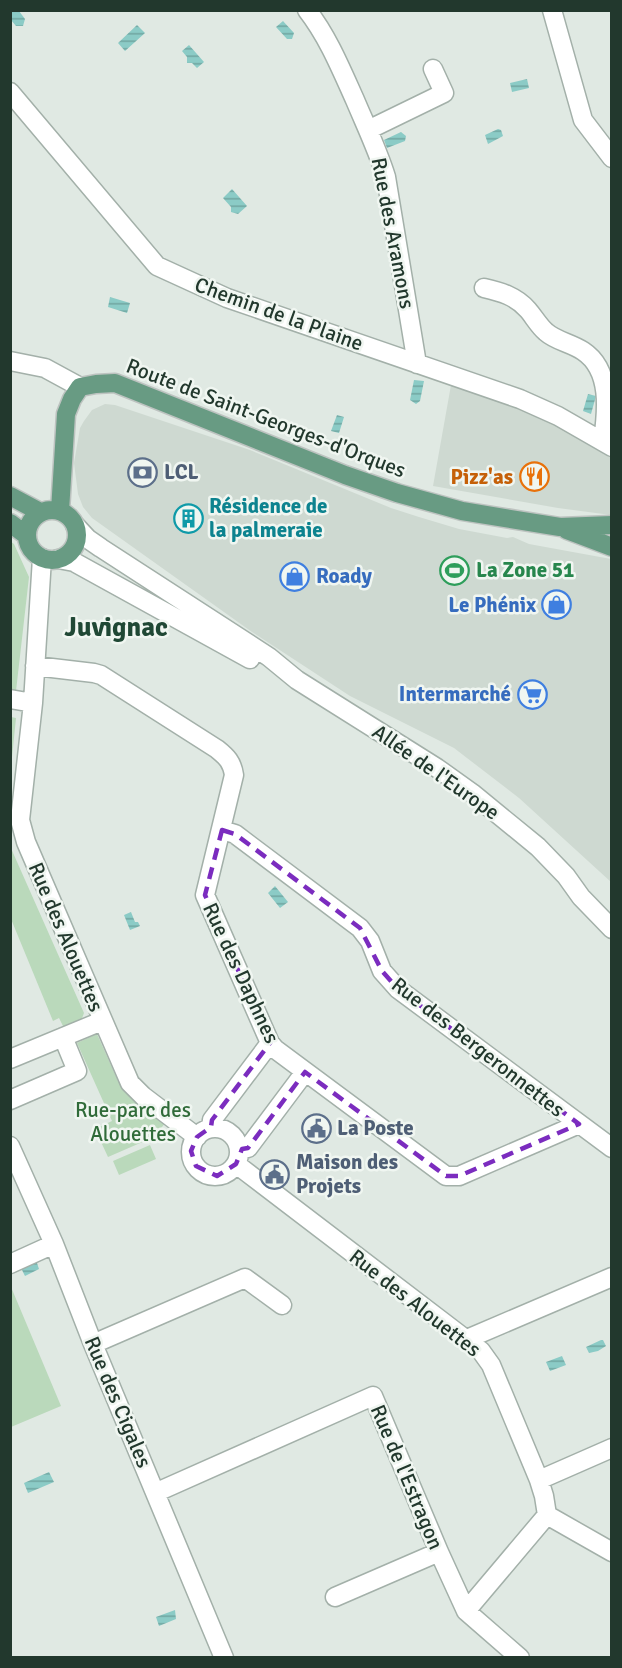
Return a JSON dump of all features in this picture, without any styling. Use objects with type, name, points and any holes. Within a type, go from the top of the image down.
[{"type":"main road","name":"Route de Saint-Georges-d'Orques","points":[[80,387],[115,383],[345,475],[397,493],[462,511],[560,527],[612,525]]},
{"type":"main road","points":[[60,511],[66,414],[80,387]]},
{"type":"main road","points":[[10,496],[40,512]]},
{"type":"main road","points":[[10,523],[26,535],[31,549],[50,559],[72,550],[77,534],[75,525],[69,516],[50,509],[40,512],[30,522],[26,535]]},
{"type":"main road","name":"Route de Saint-Georges-d'Orques","points":[[560,527],[612,547]]},
{"type":"street","points":[[552,10],[583,120],[612,158]]},
{"type":"street","name":"Rue des Aramons","points":[[310,12],[335,57],[368,130],[386,177],[417,364]]},
{"type":"street","points":[[368,130],[444,93],[433,69]]},
{"type":"street","name":"Chemin de la Plaine","points":[[10,92],[157,266],[227,298],[520,399],[558,416],[608,444]]},
{"type":"street","points":[[484,288],[510,295],[526,308],[545,332],[584,352],[596,366],[603,381],[608,406],[608,444]]},
{"type":"street","points":[[10,362],[45,368],[80,387]]},
{"type":"street","name":"Allée de l'Europe","points":[[75,525],[88,539],[101,548],[269,657],[297,680],[436,768],[471,793],[538,847],[612,929]]},
{"type":"street","name":"Allée de l'Europe","points":[[50,559],[74,562],[263,667],[297,680]]},
{"type":"street","name":"Rue des Alouettes","points":[[50,559],[35,666],[20,820],[26,842],[130,1083],[142,1096],[204,1133]]},
{"type":"street","points":[[35,666],[101,675],[227,756],[234,775],[222,830]]},
{"type":"street","points":[[10,699],[33,703]]},
{"type":"street","name":"Rue des Daphnes","points":[[222,830],[205,895],[270,1043],[275,1049],[446,1176],[459,1176],[579,1124]]},
{"type":"street","name":"Rue des Bergeronnettes","points":[[222,830],[235,834],[360,928],[370,941],[382,971],[399,989],[612,1148]]},
{"type":"street","name":"Allée de l'Europe","points":[[566,876],[612,910]]},
{"type":"street","points":[[10,1059],[102,1021]]},
{"type":"street","points":[[10,1100],[77,1071],[63,1038]]},
{"type":"street","points":[[270,1043],[204,1133],[193,1144],[192,1159],[202,1172],[217,1176],[224,1174],[249,1148],[306,1072]]},
{"type":"street","points":[[204,1133],[225,1130],[231,1134],[238,1157]]},
{"type":"street","name":"Rue des Cigales","points":[[10,1146],[54,1244],[93,1344],[157,1492],[224,1658]]},
{"type":"street","name":"Rue des Alouettes","points":[[238,1157],[482,1351],[491,1365],[538,1480],[544,1496],[547,1515]]},
{"type":"street","points":[[10,1264],[54,1244]]},
{"type":"street","points":[[467,1339],[612,1276]]},
{"type":"street","points":[[93,1344],[245,1278],[282,1305]]},
{"type":"street","name":"Rue de l'Estragon","points":[[157,1492],[373,1396],[466,1611],[520,1658]]},
{"type":"street","points":[[538,1480],[612,1448]]},
{"type":"street","points":[[466,1611],[547,1515],[612,1552]]},
{"type":"street","points":[[335,1597],[439,1552]]},
{"type":"highlighted area","points":[[222,830],[235,834],[360,928],[382,971],[398,989],[579,1124],[459,1176],[446,1176],[305,1072],[248,1148],[242,1149],[236,1164],[217,1176],[196,1166],[191,1151],[197,1137],[211,1127],[212,1120],[270,1043],[205,895]]},
{"type":"shaded area","points":[[451,385],[545,419],[611,458],[611,515],[433,486]]},
{"type":"shaded area","points":[[105,404],[115,405],[250,450],[391,508],[419,517],[459,529],[507,538],[513,537],[529,544],[611,559],[611,882],[519,798],[454,748],[350,696],[252,632],[92,518],[83,507],[78,494],[74,463],[80,428],[92,410]]},
{"type":"green space","points":[[10,541],[14,544],[29,577],[16,691],[10,690]]},
{"type":"green space","points":[[10,717],[16,718],[11,767]]},
{"type":"green space","points":[[10,846],[84,1013],[81,1021],[64,1028],[59,1018],[53,1021],[11,919]]},
{"type":"green space","name":"Rue-parc des Alouettes","points":[[97,1034],[118,1081],[166,1122],[154,1137],[108,1157],[95,1129],[112,1121],[77,1043]]},
{"type":"green space","points":[[150,1145],[156,1159],[119,1175],[113,1161]]},
{"type":"green space","points":[[11,1287],[61,1406],[10,1427]]},
{"type":"water","points":[[10,11],[19,11],[25,19],[23,26],[16,26],[11,20]]},
{"type":"water","points":[[283,21],[294,33],[292,39],[287,39],[276,27]]},
{"type":"water","points":[[137,25],[145,33],[125,51],[118,43]]},
{"type":"water","points":[[189,45],[204,62],[197,68],[192,63],[187,63],[187,57],[182,51]]},
{"type":"water","points":[[527,79],[529,88],[512,92],[510,83]]},
{"type":"water","points":[[498,129],[501,130],[503,136],[488,144],[485,135]]},
{"type":"water","points":[[401,132],[406,136],[405,141],[387,148],[384,140]]},
{"type":"water","points":[[232,189],[247,206],[238,214],[231,212],[231,207],[223,198]]},
{"type":"water","points":[[110,297],[130,303],[127,313],[108,307]]},
{"type":"water","points":[[414,380],[424,381],[420,401],[416,404],[410,400]]},
{"type":"water","points":[[588,394],[596,396],[591,414],[583,411]]},
{"type":"water","points":[[337,415],[344,417],[339,433],[331,431]]},
{"type":"water","points":[[275,886],[288,902],[280,908],[268,893]]},
{"type":"water","points":[[131,912],[135,922],[138,922],[140,926],[130,930],[124,915]]},
{"type":"water","points":[[37,1263],[39,1269],[25,1276],[21,1268]]},
{"type":"water","points":[[601,1340],[606,1346],[589,1353],[586,1347]]},
{"type":"water","points":[[562,1356],[566,1365],[550,1371],[546,1362]]},
{"type":"water","points":[[49,1472],[54,1482],[28,1493],[24,1483]]},
{"type":"water","points":[[175,1610],[176,1619],[159,1626],[156,1617]]},
{"type":"place","name":"LCL","points":[[143,472]]},
{"type":"place","name":"Pizz'as","points":[[534,477]]},
{"type":"place","name":"Résidence de la palmeraie","points":[[188,518]]},
{"type":"place","name":"La Zone 51","points":[[455,570]]},
{"type":"place","name":"Roady","points":[[295,576]]},
{"type":"place","name":"Le Phénix","points":[[557,605]]},
{"type":"place","name":"Intermarché","points":[[532,694]]},
{"type":"place","name":"La Poste","points":[[316,1128]]},
{"type":"place","name":"Maison des Projets","points":[[275,1174]]},
{"type":"district","name":"Juvignac","points":[[116,627]]}]
